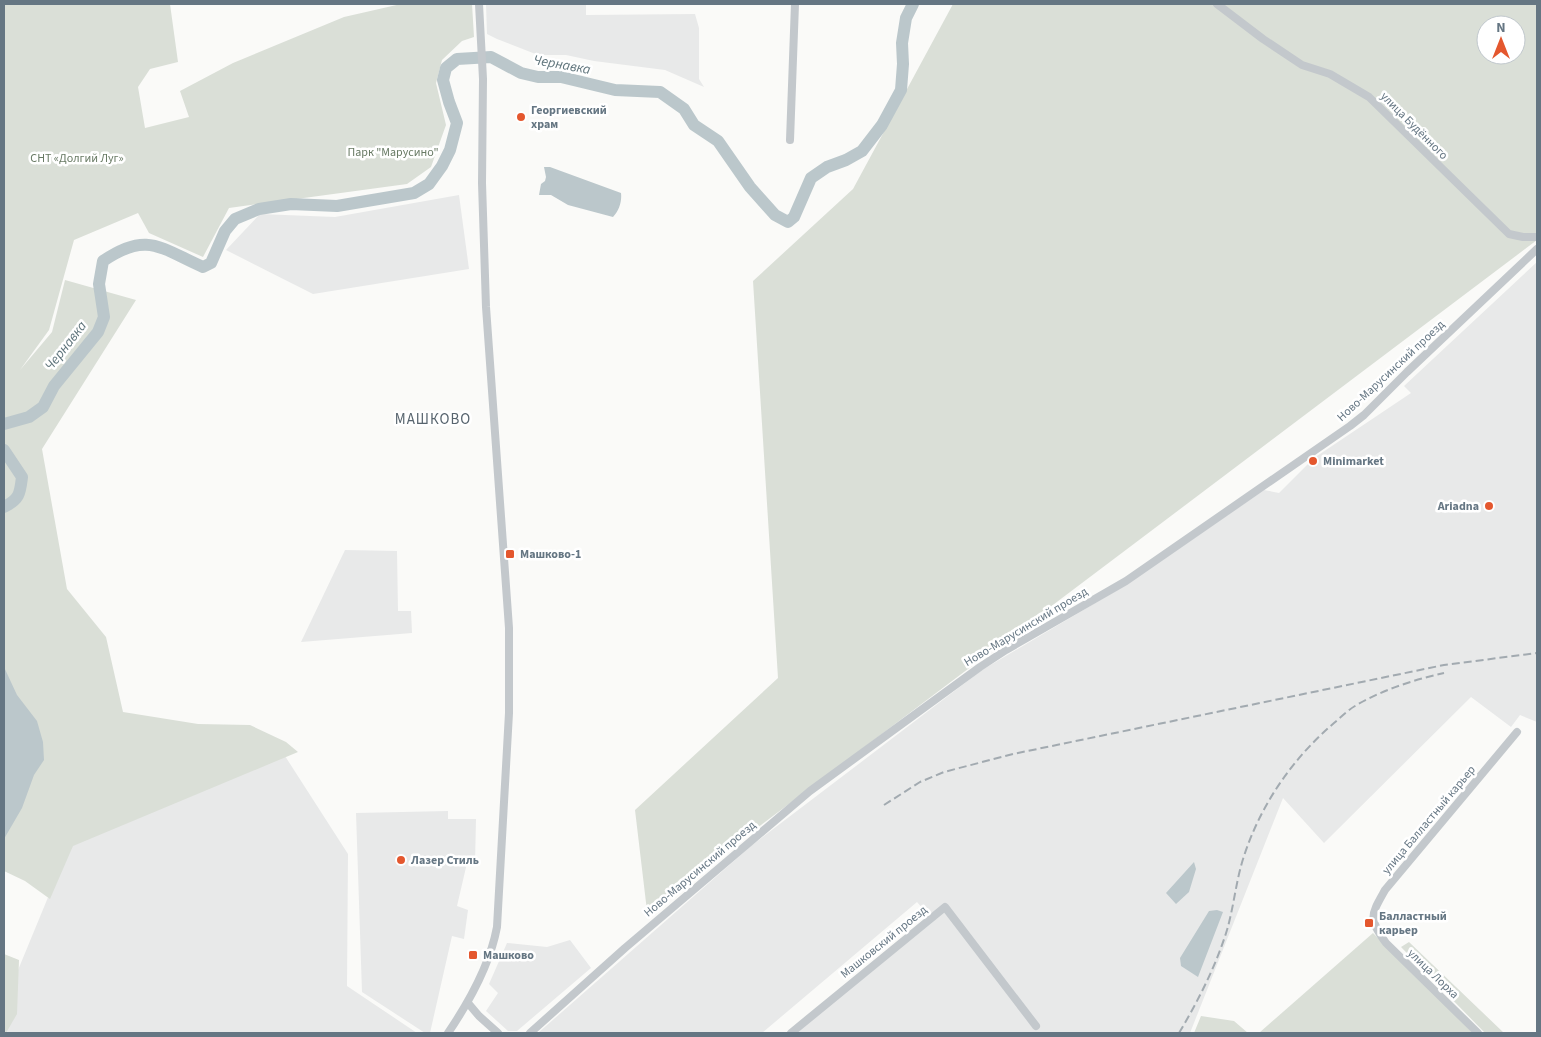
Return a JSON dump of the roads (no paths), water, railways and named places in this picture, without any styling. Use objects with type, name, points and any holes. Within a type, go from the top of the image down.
[{"type":"street","points":[[448,1033],[468,1003],[491,950],[497,927],[510,686],[509,628],[484,260],[483,79],[479,4]]},
{"type":"street","points":[[790,140],[796,4]]},
{"type":"street","name":"улица Будённого","points":[[1218,4],[1302,66],[1330,74],[1369,98],[1509,234],[1537,237]]},
{"type":"street","name":"Ново-Марусинский проезд","points":[[530,1033],[625,948],[810,791],[980,667],[1126,581],[1350,426],[1364,415],[1537,249]]},
{"type":"street","name":"улица Балластный карьер","points":[[1375,928],[1374,911],[1386,890],[1516,732]]},
{"type":"street","name":"Машковский проезд","points":[[791,1033],[945,907],[1036,1026]]},
{"type":"street","name":"улица Лорха","points":[[1375,928],[1386,943],[1478,1033]]},
{"type":"street","points":[[468,1003],[498,1033]]},
{"type":"waterway","name":"Чернавка","points":[[4,424],[29,417],[43,407],[54,386],[98,332],[104,317],[99,284],[103,261],[118,252],[131,247],[153,246],[203,267],[211,263],[225,231],[235,219],[259,209],[291,204],[337,206],[414,193],[429,184],[442,166],[450,150],[457,123],[443,80],[446,68],[457,59],[491,57],[521,73],[538,77],[561,77],[615,90],[660,92],[684,109],[694,125],[718,141],[750,187],[775,215],[788,222],[794,217],[811,178],[827,167],[846,160],[862,151],[882,125],[901,90],[902,43],[906,18],[913,4]]},
{"type":"waterway","name":"Чернавка","points":[[4,450],[22,477],[18,495],[4,507]]},
{"type":"railway","points":[[884,805],[920,782],[944,772],[1013,754],[1444,665],[1537,653]]},
{"type":"railway","points":[[1179,1033],[1218,957],[1229,921],[1244,856],[1259,818],[1280,783],[1305,751],[1355,706],[1398,686],[1444,673]]},
{"type":"place","name":"Георгиевский храм","points":[[521,117]]},
{"type":"place","name":"Minimarket","points":[[1313,461]]},
{"type":"place","name":"Ariadna","points":[[1489,506]]},
{"type":"place","name":"Машково-1","points":[[510,554]]},
{"type":"place","name":"Лазер Стиль","points":[[401,860]]},
{"type":"place","name":"Балластный карьер","points":[[1369,923]]},
{"type":"place","name":"Машково","points":[[473,955]]},
{"type":"district","name":"МАШКОВО","points":[[433,419]]},
{"type":"park label","name":"Парк \"Марусино\"","points":[[393,152]]},
{"type":"park label","name":"СНТ «Долгий Луг»","points":[[77,158]]}]
